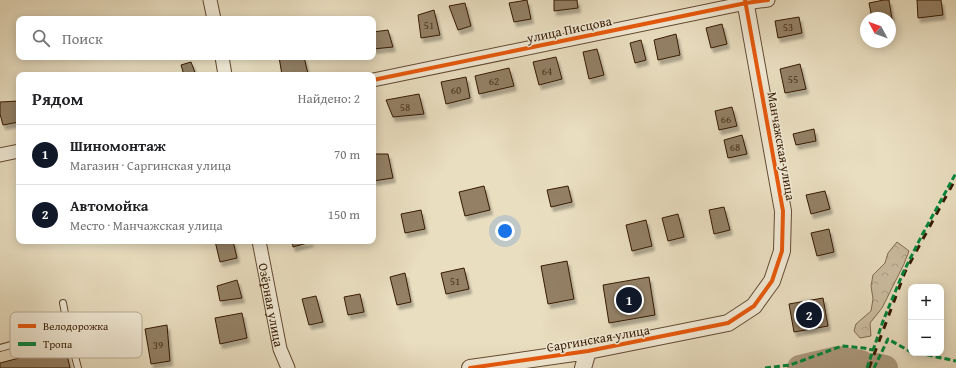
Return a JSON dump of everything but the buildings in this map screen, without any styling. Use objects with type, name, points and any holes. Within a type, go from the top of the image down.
[{"type":"street","points":[[210,0],[213,16]]},
{"type":"street","name":"улица Писцова","points":[[376,79],[746,2],[768,0]]},
{"type":"street","name":"Манчажская улица","points":[[728,323],[754,306],[772,281],[782,250],[783,211],[746,2]]},
{"type":"street","points":[[223,60],[225,72]]},
{"type":"street","points":[[0,155],[16,151]]},
{"type":"street","name":"Озёрная улица","points":[[260,244],[280,349],[288,368]]},
{"type":"street","name":"Саргинская улица","points":[[470,368],[588,351],[728,323]]},
{"type":"street","points":[[583,368],[588,351]]},
{"type":"street","points":[[523,361],[543,368]]},
{"type":"lane","points":[[63,303],[65,312]]},
{"type":"lane","points":[[0,348],[10,345]]},
{"type":"lane","points":[[75,358],[78,368]]},
{"type":"green space","points":[[897,242],[909,251],[904,264],[882,308],[870,323],[871,336],[860,338],[854,331],[856,324],[871,311],[873,299],[871,286],[873,275],[885,263],[888,253]]},
{"type":"waterway","points":[[800,368],[838,359],[861,363]]},
{"type":"waterway","points":[[877,366],[885,368]]},
{"type":"railway","points":[[869,368],[905,272],[956,178]]},
{"type":"marked path","points":[[867,368],[883,321],[903,273],[956,173]]},
{"type":"marked path","points":[[874,368],[888,339],[908,350]]},
{"type":"marked path","points":[[765,368],[790,365],[842,346],[873,350]]},
{"type":"marked path","points":[[932,356],[956,361]]},
{"type":"cycle path","points":[[470,368],[588,351],[728,323],[754,306],[772,281],[782,251],[783,211],[745,0]]},
{"type":"cycle path","points":[[376,79],[746,3],[768,0]]},
{"type":"place","name":"Шиномонтаж","points":[[629,300]]},
{"type":"place","name":"Автомойка","points":[[809,315]]}]
